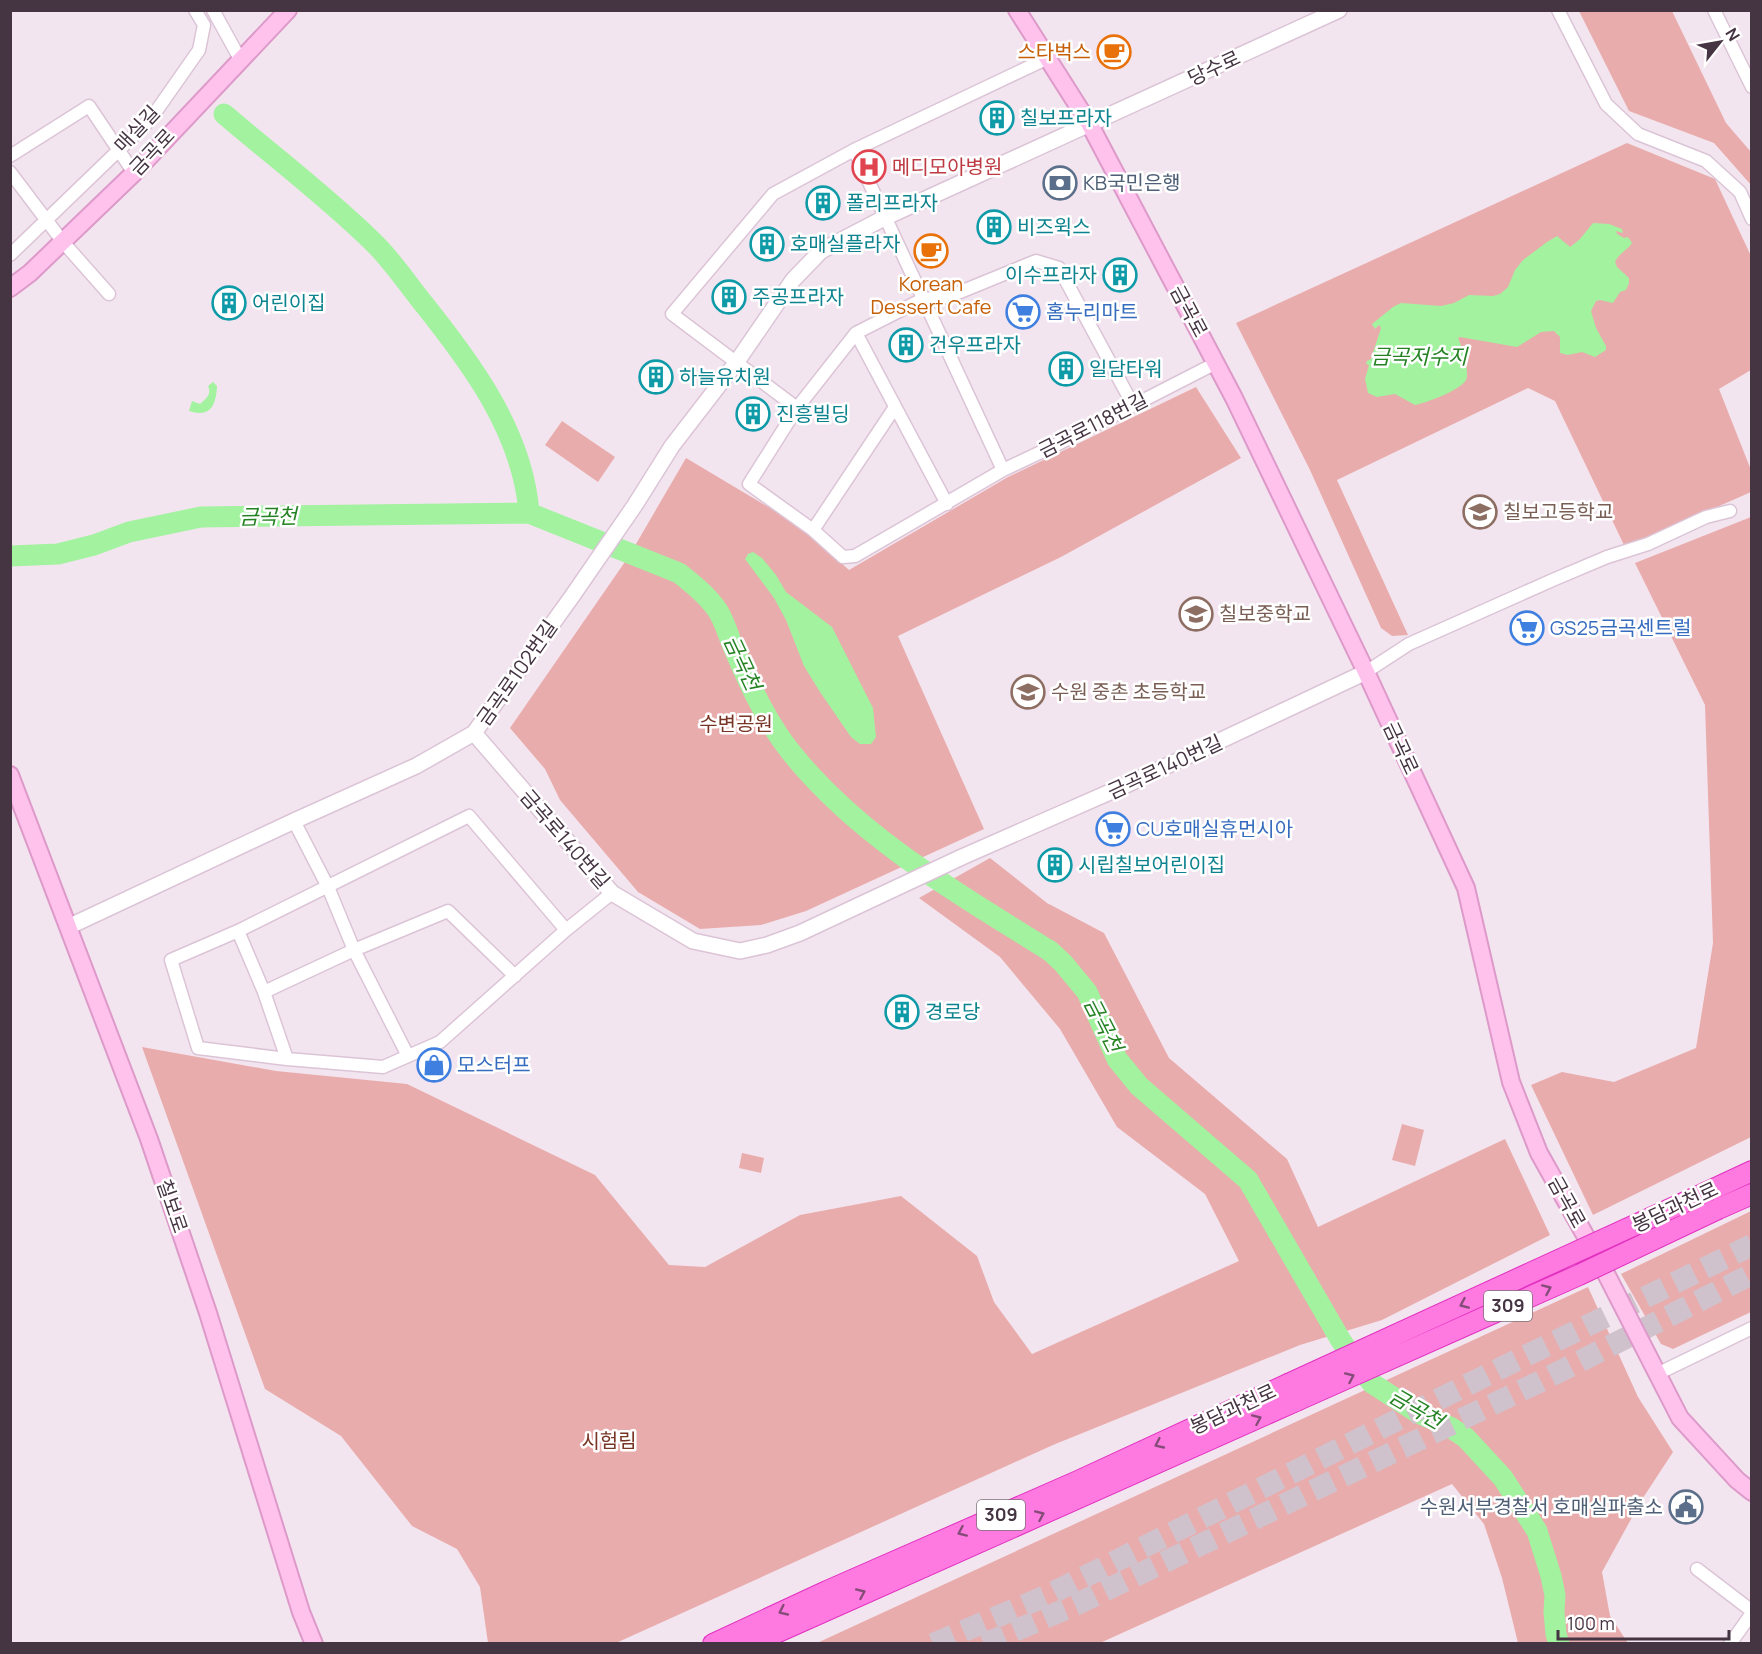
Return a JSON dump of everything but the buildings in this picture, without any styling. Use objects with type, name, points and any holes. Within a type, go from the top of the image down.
[{"type":"highway","name":"봉담과천로","points":[[751,1644],[1292,1392],[1752,1171]]},
{"type":"highway","name":"봉담과천로","points":[[714,1644],[826,1591],[1078,1481],[1579,1275],[1752,1194]]},
{"type":"main road","name":"금곡로","points":[[10,288],[30,273],[134,173],[288,10]]},
{"type":"main road","name":"금곡로","points":[[1017,10],[1090,125],[1216,363],[1366,672],[1466,888],[1511,1082],[1531,1135],[1599,1260],[1680,1418],[1737,1480],[1752,1492]]},
{"type":"main road","name":"칠보로","points":[[10,775],[153,1150],[208,1313],[301,1612],[315,1644]]},
{"type":"street","name":"매실길","points":[[10,255],[150,120],[199,50],[204,26],[195,10]]},
{"type":"street","points":[[213,10],[240,60]]},
{"type":"street","name":"당수로","points":[[1090,125],[1339,10]]},
{"type":"street","points":[[1558,10],[1606,104],[1638,134],[1706,161],[1740,192],[1752,219]]},
{"type":"street","points":[[1714,10],[1752,87]]},
{"type":"street","points":[[1048,58],[854,150],[773,194],[672,314],[797,408],[856,333],[923,299],[948,297],[1036,261],[1059,268],[1133,405]]},
{"type":"street","points":[[10,156],[89,106],[134,173]]},
{"type":"street","name":"금곡로102번길","points":[[68,927],[416,766],[474,733],[573,595],[635,505],[672,446],[736,363],[793,279],[822,251],[884,218],[1090,125]]},
{"type":"street","points":[[854,150],[1003,471]]},
{"type":"street","points":[[10,172],[63,242],[109,294]]},
{"type":"street","points":[[856,333],[947,504]]},
{"type":"street","name":"금곡로118번길","points":[[797,408],[749,484],[813,530],[843,557],[855,556],[1003,471],[1216,363]]},
{"type":"street","points":[[813,530],[895,407]]},
{"type":"street","points":[[1366,672],[1409,644],[1555,579],[1607,557],[1648,544],[1706,518],[1730,511]]},
{"type":"street","name":"금곡로140번길","points":[[474,733],[612,893],[693,941],[740,951],[767,945],[800,933],[962,857],[1126,785],[1366,672]]},
{"type":"street","points":[[566,930],[469,816],[238,931],[171,960],[198,1048],[287,1059],[383,1067],[440,1042],[566,930],[612,893]]},
{"type":"street","points":[[294,821],[328,887],[354,950],[408,1056]]},
{"type":"street","points":[[264,992],[354,950],[448,911],[515,976]]},
{"type":"street","points":[[238,931],[264,992],[287,1059]]},
{"type":"street","points":[[1657,1374],[1752,1328]]},
{"type":"street","points":[[1697,1569],[1752,1612],[1730,1644]]},
{"type":"green space","points":[[1579,11],[1672,11],[1726,123],[1751,152],[1751,185],[1714,143],[1629,111]]},
{"type":"green space","points":[[1627,143],[1715,179],[1751,256],[1751,370],[1719,389],[1751,470],[1751,492],[1638,542],[1624,545],[1555,401],[1528,388],[1337,480],[1408,635],[1392,636],[1381,628],[1310,470],[1236,323]]},
{"type":"green space","name":"수변공원","points":[[1196,387],[1241,458],[1061,557],[898,636],[984,829],[806,911],[761,925],[700,929],[638,892],[560,800],[545,769],[510,728],[629,556],[686,458],[797,524],[849,570],[1008,477]]},
{"type":"green space","points":[[562,421],[615,457],[598,482],[545,445]]},
{"type":"green space","points":[[1751,517],[1751,1137],[1593,1215],[1531,1085],[1562,1072],[1614,1082],[1696,1048],[1713,943],[1705,705],[1635,563]]},
{"type":"green space","name":"시험림","points":[[990,858],[1047,903],[1104,933],[1169,1058],[1287,1159],[1318,1227],[1505,1139],[1550,1235],[1382,1320],[1300,1345],[1053,1445],[616,1643],[488,1643],[480,1587],[457,1549],[412,1526],[341,1436],[265,1389],[142,1047],[276,1071],[407,1084],[595,1175],[669,1265],[705,1267],[800,1215],[901,1196],[977,1256],[994,1302],[1032,1354],[1239,1261],[1205,1194],[1117,1127],[1060,1029],[1000,957],[919,898]]},
{"type":"green space","points":[[1402,1124],[1424,1130],[1415,1166],[1392,1160]]},
{"type":"green space","points":[[742,1153],[764,1158],[761,1173],[739,1168]]},
{"type":"green space","points":[[1751,1211],[1751,1312],[1673,1349],[1661,1344],[1621,1274]]},
{"type":"green space","points":[[1588,1287],[1638,1397],[1673,1452],[1641,1501],[1602,1572],[1610,1616],[1628,1643],[1518,1643],[1502,1578],[1484,1524],[1452,1484],[1100,1643],[817,1643]]},
{"type":"water","name":"금곡저수지","points":[[1593,223],[1609,224],[1622,229],[1623,233],[1616,231],[1617,234],[1624,238],[1628,237],[1632,243],[1615,262],[1629,278],[1626,290],[1620,292],[1613,303],[1596,301],[1591,311],[1606,350],[1595,357],[1582,352],[1568,355],[1560,353],[1560,337],[1554,331],[1541,332],[1517,347],[1460,337],[1458,338],[1465,359],[1467,376],[1463,384],[1451,392],[1415,405],[1395,394],[1377,397],[1368,393],[1365,379],[1369,365],[1366,364],[1371,359],[1381,328],[1379,325],[1375,329],[1372,324],[1393,307],[1401,303],[1441,306],[1454,303],[1469,295],[1500,294],[1508,287],[1515,270],[1523,260],[1557,236],[1570,247]]},
{"type":"water","points":[[213,382],[217,386],[214,404],[211,408],[203,413],[189,411],[192,401],[200,404],[206,398],[209,394],[208,386]]},
{"type":"water","points":[[753,552],[762,558],[786,592],[832,627],[873,708],[876,737],[871,744],[860,744],[851,737],[804,666],[786,620],[774,598],[745,559]]},
{"type":"waterway","name":"금곡천","points":[[224,114],[318,192],[373,242],[438,322],[474,372],[505,425],[525,483],[529,513]]},
{"type":"waterway","name":"금곡천","points":[[10,556],[58,554],[94,545],[129,532],[201,517],[529,513],[679,573],[705,595],[718,611],[761,706],[785,744],[821,786],[881,840],[947,886],[1050,951],[1063,963],[1087,992],[1117,1059],[1139,1086],[1248,1180],[1359,1368],[1373,1384],[1418,1413],[1450,1427],[1466,1438],[1503,1478],[1537,1531],[1555,1595],[1554,1612],[1559,1644]]},
{"type":"tunnel","points":[[933,1644],[1046,1596],[1752,1245]]},
{"type":"tunnel","points":[[984,1644],[1075,1605],[1537,1383],[1752,1274]]},
{"type":"place","name":"스타벅스","points":[[1114,52]]},
{"type":"place","name":"칠보프라자","points":[[997,118]]},
{"type":"place","name":"메디모아병원","points":[[869,167]]},
{"type":"place","name":"KB국민은행","points":[[1060,183]]},
{"type":"place","name":"폴리프라자","points":[[823,203]]},
{"type":"place","name":"비즈윅스","points":[[994,227]]},
{"type":"place","name":"호매실플라자","points":[[767,244]]},
{"type":"place","name":"Korean Dessert Cafe","points":[[931,251]]},
{"type":"place","name":"이수프라자","points":[[1120,275]]},
{"type":"place","name":"주공프라자","points":[[729,297]]},
{"type":"place","name":"어린이집","points":[[229,303]]},
{"type":"place","name":"홈누리마트","points":[[1023,312]]},
{"type":"place","name":"건우프라자","points":[[906,345]]},
{"type":"place","name":"일담타워","points":[[1066,369]]},
{"type":"place","name":"하늘유치원","points":[[656,377]]},
{"type":"place","name":"진흥빌딩","points":[[753,414]]},
{"type":"place","name":"칠보고등학교","points":[[1480,512]]},
{"type":"place","name":"칠보중학교","points":[[1196,614]]},
{"type":"place","name":"GS25금곡센트럴","points":[[1527,628]]},
{"type":"place","name":"수원 중촌 초등학교","points":[[1028,692]]},
{"type":"place","name":"CU호매실휴먼시아","points":[[1113,829]]},
{"type":"place","name":"시립칠보어린이집","points":[[1055,865]]},
{"type":"place","name":"경로당","points":[[902,1012]]},
{"type":"place","name":"모스터프","points":[[434,1065]]},
{"type":"place","name":"수원서부경찰서 호매실파출소","points":[[1686,1507]]}]
